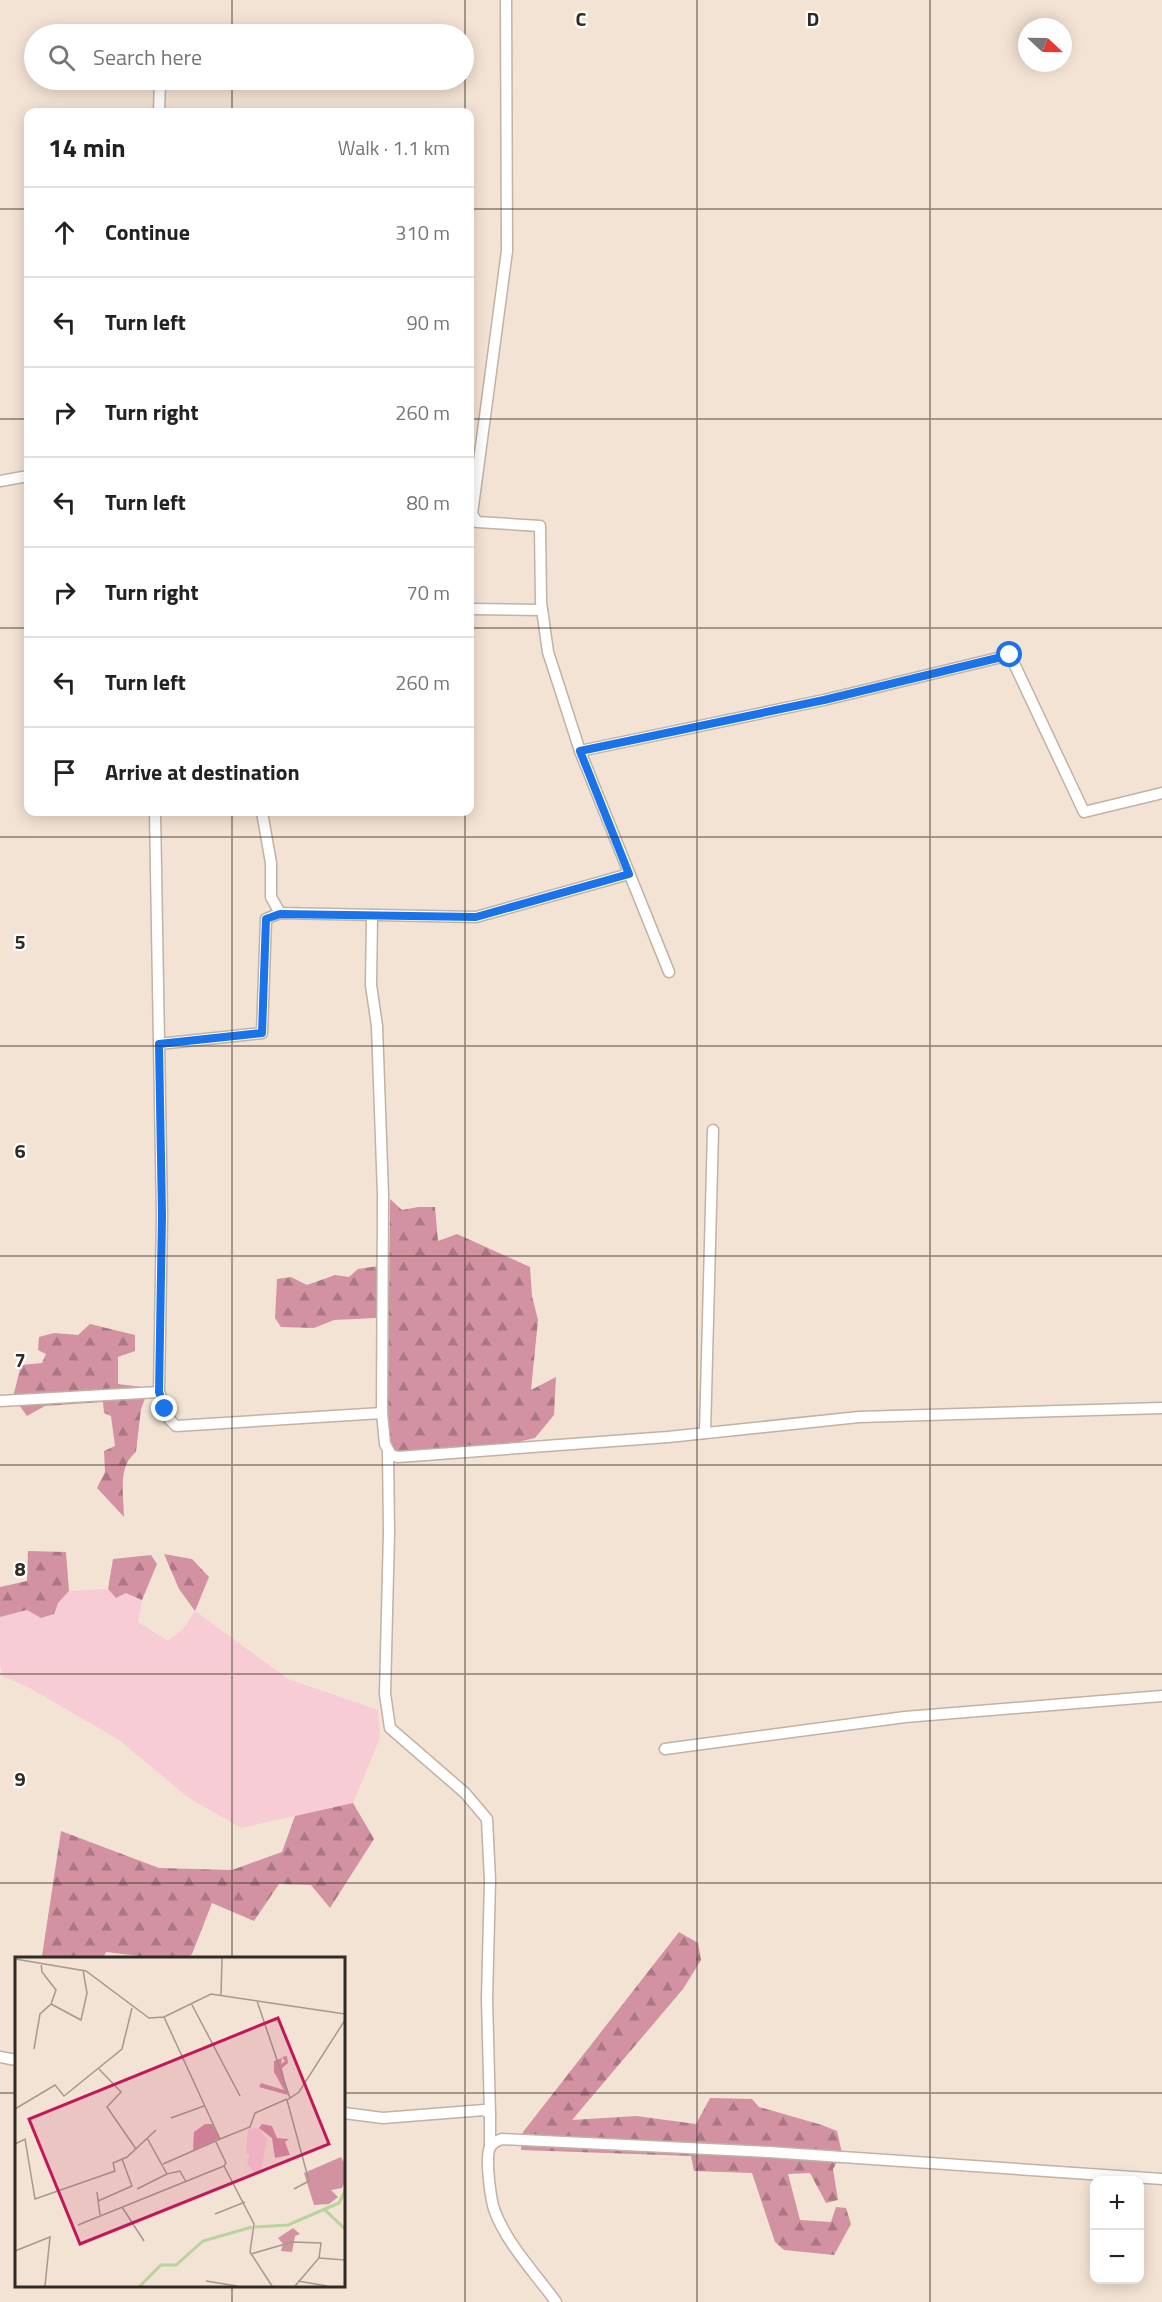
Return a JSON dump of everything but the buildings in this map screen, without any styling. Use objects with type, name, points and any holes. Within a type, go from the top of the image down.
[{"type":"street","points":[[474,499],[507,251],[506,0]]},
{"type":"street","points":[[159,108],[160,90]]},
{"type":"street","points":[[0,481],[24,477]]},
{"type":"street","points":[[474,517],[477,522],[540,526],[542,610],[548,652],[580,751],[669,972]]},
{"type":"street","points":[[474,609],[542,610]]},
{"type":"street","points":[[580,751],[824,700],[1010,655],[1084,812],[1162,793]]},
{"type":"street","points":[[155,816],[162,1216],[159,1392],[170,1420],[176,1426],[382,1413]]},
{"type":"street","points":[[263,816],[271,863],[270,897],[280,914]]},
{"type":"street","points":[[159,1044],[262,1033],[266,919],[280,914],[476,917],[629,874]]},
{"type":"street","points":[[372,915],[371,985],[377,1026],[383,1195],[382,1413],[388,1451],[389,1532],[385,1694],[390,1728],[465,1793],[487,1819],[490,1880],[487,1999],[490,2190],[495,2210],[507,2234],[556,2302]]},
{"type":"street","points":[[705,1433],[713,1130]]},
{"type":"street","points":[[0,1401],[159,1392]]},
{"type":"street","points":[[388,1451],[398,1457],[705,1433],[859,1416],[1162,1408]]},
{"type":"street","points":[[665,1749],[905,1717],[1162,1696]]},
{"type":"street","points":[[0,2057],[15,2060]]},
{"type":"street","points":[[345,2113],[383,2118],[484,2110],[490,2115]]},
{"type":"street","points":[[490,2145],[502,2139],[757,2151],[1162,2179]]},
{"type":"shaded area","points":[[108,1589],[116,1597],[126,1592],[142,1600],[138,1622],[168,1641],[184,1628],[195,1611],[288,1679],[378,1710],[380,1738],[353,1803],[241,1828],[189,1798],[119,1740],[28,1687],[2,1676],[0,1617],[27,1610],[54,1614],[58,1603],[69,1591]]},
{"type":"green space","points":[[390,1199],[402,1210],[435,1207],[438,1241],[457,1234],[530,1267],[532,1296],[538,1320],[531,1390],[556,1377],[554,1415],[535,1438],[500,1446],[394,1452],[389,1434],[388,1404]]},
{"type":"green space","points":[[378,1266],[376,1318],[334,1320],[314,1328],[281,1327],[275,1318],[277,1279],[291,1277],[307,1285],[335,1275],[349,1277],[358,1269]]},
{"type":"green space","points":[[90,1324],[135,1335],[135,1351],[118,1357],[118,1384],[149,1388],[141,1409],[136,1452],[126,1465],[124,1473],[124,1517],[97,1488],[105,1472],[104,1451],[115,1446],[111,1416],[104,1413],[103,1402],[45,1406],[27,1416],[13,1397],[21,1365],[42,1363],[46,1354],[38,1350],[39,1337],[54,1333],[78,1335]]},
{"type":"green space","points":[[28,1551],[66,1552],[69,1591],[58,1603],[54,1614],[41,1618],[27,1610],[0,1617],[0,1587],[27,1581]]},
{"type":"green space","points":[[164,1554],[192,1559],[209,1577],[195,1611],[179,1589]]},
{"type":"green space","points":[[151,1555],[157,1564],[142,1600],[126,1593],[116,1598],[108,1589],[113,1559]]},
{"type":"green space","points":[[353,1803],[374,1839],[330,1908],[311,1885],[279,1884],[254,1921],[212,1903],[189,1957],[148,1957],[106,1952],[104,1957],[42,1956],[61,1831],[159,1868],[232,1870],[282,1852],[295,1816]]},
{"type":"green space","points":[[679,1932],[698,1943],[701,1960],[683,1989],[572,2120],[636,2116],[696,2124],[710,2098],[752,2099],[759,2107],[837,2131],[842,2153],[833,2169],[838,2200],[826,2203],[810,2173],[788,2174],[800,2220],[831,2222],[836,2207],[846,2208],[851,2224],[834,2255],[784,2250],[775,2242],[752,2173],[694,2171],[691,2156],[521,2150],[523,2132]]},
{"type":"route","points":[[165,1409],[159,1392],[162,1216],[159,1044],[262,1033],[266,919],[280,914],[476,917],[629,874],[580,751],[824,700],[1010,655]]}]
